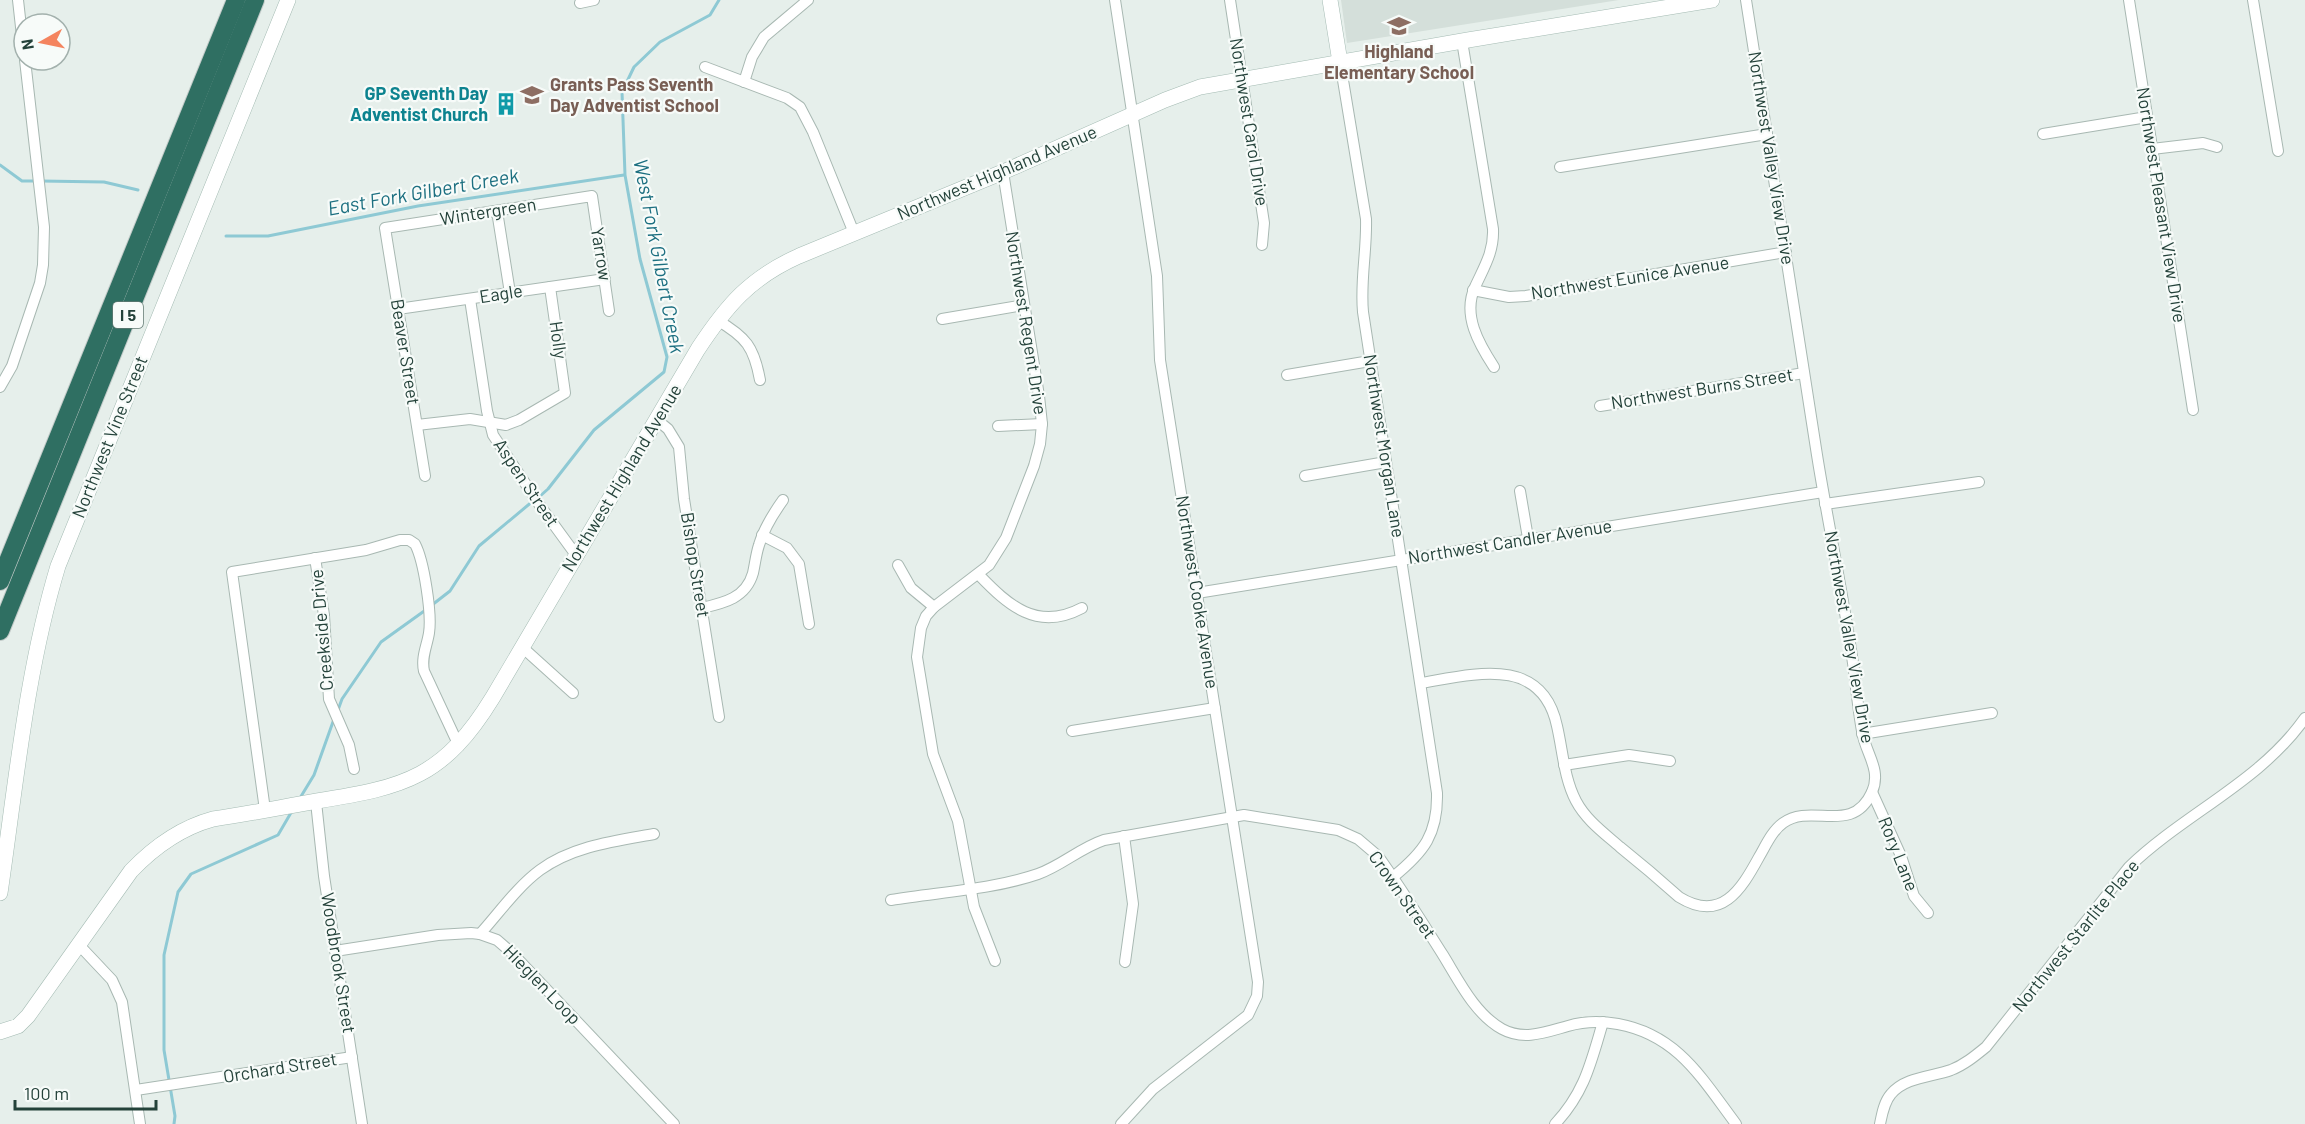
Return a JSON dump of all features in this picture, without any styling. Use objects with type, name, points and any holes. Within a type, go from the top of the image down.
[{"type":"highway","name":"I 5","points":[[0,581],[236,0]]},
{"type":"highway","name":"I 5","points":[[0,631],[255,0]]},
{"type":"main road","name":"Northwest Vine Street","points":[[0,893],[36,652],[46,605],[58,566],[288,0]]},
{"type":"main road","name":"Northwest Morgan Lane","points":[[1330,0],[1340,62]]},
{"type":"main road","name":"Northwest Highland Avenue","points":[[0,1032],[18,1026],[28,1016],[131,871],[159,845],[201,822],[378,791],[407,782],[459,746],[481,717],[717,320],[745,289],[782,263],[1003,172],[1165,100],[1200,87],[1712,0]]},
{"type":"street","points":[[580,3],[594,0]]},
{"type":"street","points":[[744,82],[752,57],[764,37],[808,0]]},
{"type":"street","name":"Northwest Cooke Avenue","points":[[1115,0],[1157,276],[1161,360],[1258,982],[1257,996],[1248,1015],[1153,1089],[1121,1124]]},
{"type":"street","name":"Northwest Carol Drive","points":[[1230,0],[1264,223],[1262,245]]},
{"type":"street","name":"Northwest Valley View Drive","points":[[1746,0],[1823,492],[1842,587],[1862,734],[1875,768],[1875,784],[1872,792]]},
{"type":"street","name":"Northwest Pleasant View Drive","points":[[2129,0],[2193,410]]},
{"type":"street","points":[[2253,0],[2278,151]]},
{"type":"street","points":[[1462,41],[1493,229],[1490,257],[1473,291],[1471,303],[1474,330],[1481,347],[1494,367]]},
{"type":"street","name":"Northwest Morgan Lane","points":[[1340,62],[1366,219],[1362,299],[1370,361],[1437,793],[1436,820],[1425,848],[1393,877]]},
{"type":"street","points":[[705,67],[793,101],[800,107],[813,132],[854,233]]},
{"type":"street","points":[[0,387],[12,366],[44,265],[44,227],[26,72]]},
{"type":"street","points":[[2043,134],[2147,117]]},
{"type":"street","points":[[1560,167],[1767,134]]},
{"type":"street","points":[[2152,149],[2203,143],[2217,147]]},
{"type":"street","name":"Northwest Regent Drive","points":[[995,961],[976,914],[958,821],[933,754],[919,678],[918,641],[926,616],[934,607],[979,575],[999,552],[1022,499],[1040,444],[1042,424],[1040,396],[1003,172]]},
{"type":"street","name":"Wintergreen","points":[[385,228],[592,196]]},
{"type":"street","name":"Yarrow","points":[[592,196],[609,311]]},
{"type":"street","points":[[497,211],[510,293]]},
{"type":"street","name":"Beaver Street","points":[[385,228],[425,476]]},
{"type":"street","name":"Northwest Eunice Avenue","points":[[1473,291],[1509,297],[1526,296],[1786,252]]},
{"type":"street","name":"Eagle","points":[[398,309],[605,279]]},
{"type":"street","name":"Holly","points":[[490,423],[506,425],[511,423],[565,393],[550,287]]},
{"type":"street","name":"Aspen Street","points":[[470,299],[493,435],[576,555]]},
{"type":"street","points":[[942,320],[1024,305]]},
{"type":"street","points":[[717,320],[744,338],[757,360],[760,380]]},
{"type":"street","points":[[1287,375],[1370,361]]},
{"type":"street","name":"Northwest Burns Street","points":[[1600,406],[1804,373]]},
{"type":"street","points":[[417,425],[470,420],[490,423]]},
{"type":"street","name":"Bishop Street","points":[[657,420],[668,429],[680,447],[681,474],[719,717]]},
{"type":"street","points":[[998,426],[1042,424]]},
{"type":"street","points":[[1305,476],[1386,462]]},
{"type":"street","points":[[1825,504],[1979,482]]},
{"type":"street","points":[[1520,491],[1528,538]]},
{"type":"street","name":"Northwest Candler Avenue","points":[[1197,593],[1823,492]]},
{"type":"street","points":[[702,608],[729,602],[744,590],[753,573],[762,536],[783,500]]},
{"type":"street","points":[[762,536],[787,548],[799,564],[809,624]]},
{"type":"street","points":[[265,810],[232,572],[366,550],[400,540],[409,540],[416,544],[422,563],[429,622],[422,663],[459,746]]},
{"type":"street","name":"Creekside Drive","points":[[315,558],[322,596],[329,699],[350,745],[354,768]]},
{"type":"street","points":[[898,565],[911,588],[934,607]]},
{"type":"street","points":[[979,575],[1006,602],[1027,614],[1052,618],[1082,608]]},
{"type":"street","points":[[522,647],[573,693]]},
{"type":"street","points":[[1421,683],[1493,672],[1522,679],[1540,692],[1551,708],[1557,723],[1569,785],[1586,816],[1690,904],[1714,905],[1734,896],[1743,886],[1769,840],[1781,824],[1796,817],[1844,816],[1861,807],[1872,792]]},
{"type":"street","points":[[1072,731],[1215,708]]},
{"type":"street","points":[[1862,734],[1992,713]]},
{"type":"street","name":"Northwest Starlite Place","points":[[1880,1124],[1886,1101],[1898,1087],[1905,1082],[1953,1069],[1986,1047],[2129,867],[2157,842],[2275,754],[2305,718]]},
{"type":"street","points":[[1564,765],[1629,755],[1670,761]]},
{"type":"street","name":"Rory Lane","points":[[1872,792],[1901,856],[1914,896],[1928,914]]},
{"type":"street","name":"Woodbrook Street","points":[[316,802],[335,951],[362,1124]]},
{"type":"street","name":"Crown Street","points":[[891,900],[1035,875],[1049,870],[1090,845],[1124,836],[1233,817],[1260,817],[1325,827],[1350,834],[1378,856],[1467,993],[1481,1012],[1496,1025],[1505,1031],[1527,1035],[1539,1035],[1578,1023],[1603,1022],[1643,1030],[1670,1045],[1695,1069],[1736,1124]]},
{"type":"street","points":[[480,934],[528,880],[554,861],[594,845],[654,834]]},
{"type":"street","points":[[1124,836],[1133,904],[1125,962]]},
{"type":"street","name":"Hieglen Loop","points":[[335,951],[438,935],[480,934],[496,940],[512,953],[674,1124]]},
{"type":"street","points":[[79,945],[106,972],[118,990],[126,1021],[140,1124]]},
{"type":"street","points":[[1555,1124],[1574,1102],[1582,1087],[1603,1022]]},
{"type":"street","name":"Orchard Street","points":[[136,1090],[352,1057]]},
{"type":"shaded area","name":"Highland Elementary School","points":[[1341,0],[1619,0],[1347,43]]},
{"type":"waterway","name":"West Fork Gilbert Creek","points":[[539,497],[548,489],[594,430],[664,372],[667,357],[640,259],[625,175],[622,92],[634,67],[660,42],[710,15],[719,0]]},
{"type":"waterway","name":"East Fork Gilbert Creek","points":[[0,165],[22,181],[35,181]]},
{"type":"waterway","name":"East Fork Gilbert Creek","points":[[226,236],[268,236],[418,206],[624,175]]},
{"type":"waterway","name":"East Fork Gilbert Creek","points":[[41,181],[104,182],[138,190]]},
{"type":"waterway","name":"West Fork Gilbert Creek","points":[[432,605],[450,591],[479,546],[533,501]]},
{"type":"waterway","name":"West Fork Gilbert Creek","points":[[338,710],[342,699],[381,642],[427,609]]},
{"type":"waterway","name":"West Fork Gilbert Creek","points":[[300,798],[314,775],[334,719]]},
{"type":"waterway","name":"West Fork Gilbert Creek","points":[[174,1124],[175,1116],[164,1050],[164,955],[178,892],[191,874],[278,835],[292,811]]},
{"type":"place","name":"Highland Elementary School","points":[[1399,26]]},
{"type":"place","name":"Grants Pass Seventh Day Adventist School","points":[[532,95]]},
{"type":"place","name":"GP Seventh Day Adventist Church","points":[[506,104]]}]
